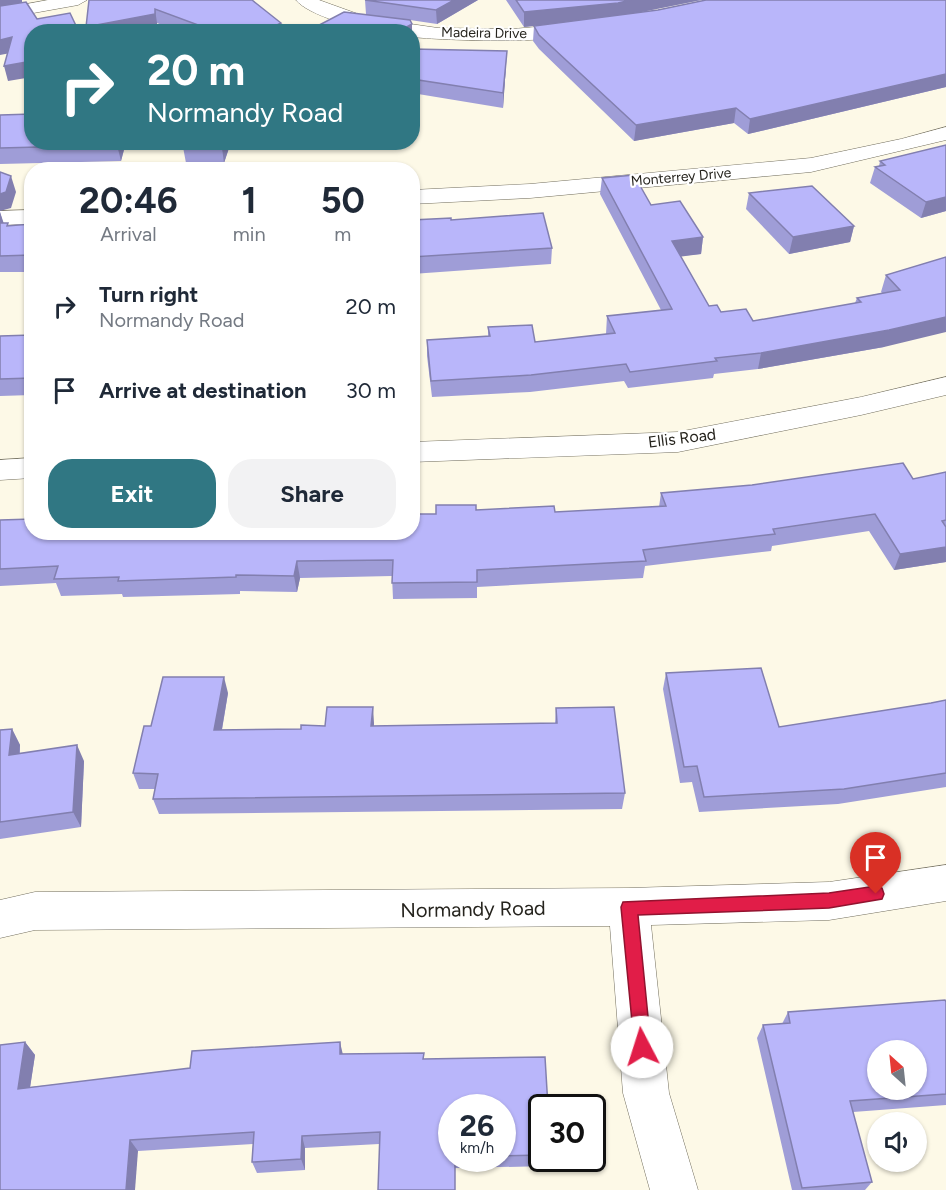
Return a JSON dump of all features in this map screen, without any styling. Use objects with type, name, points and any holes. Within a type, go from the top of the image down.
[{"type":"street","name":"Madeira Drive","points":[[304,0],[344,18],[365,24]]},
{"type":"street","points":[[0,14],[70,1]]},
{"type":"street","name":"Madeira Drive","points":[[420,31],[494,36],[546,33],[600,26]]},
{"type":"street","name":"Monterrey Drive","points":[[420,197],[530,190],[811,165],[905,145],[946,133]]},
{"type":"street","points":[[0,218],[24,217]]},
{"type":"street","name":"Ellis Road","points":[[420,452],[678,442],[861,406],[946,386]]},
{"type":"street","points":[[0,470],[24,468]]},
{"type":"street","name":"Normandy Road","points":[[0,919],[35,911],[629,907],[829,901],[946,883]]},
{"type":"street","points":[[629,907],[646,1093],[674,1190]]},
{"type":"building","points":[[89,0],[252,0],[281,23],[195,24],[155,9],[155,14],[102,24],[86,24]]},
{"type":"building","points":[[365,0],[454,0],[436,10]]},
{"type":"building","points":[[516,0],[631,0],[524,12]]},
{"type":"building","points":[[706,0],[946,0],[946,74],[750,119],[736,108],[636,125],[539,35],[534,26],[658,10]]},
{"type":"building","points":[[26,2],[37,19],[70,13],[75,24],[24,24],[24,62],[4,66],[12,37],[0,40],[0,6]]},
{"type":"building","points":[[344,12],[410,20],[412,24],[321,24]]},
{"type":"building","points":[[420,49],[507,51],[503,93],[420,80]]},
{"type":"building","points":[[24,114],[24,147],[0,148],[0,115]]},
{"type":"building","points":[[946,145],[946,197],[926,202],[875,167],[885,165],[880,161]]},
{"type":"building","points":[[0,172],[11,176],[6,192],[0,194]]},
{"type":"building","points":[[634,175],[651,205],[680,201],[703,237],[672,241],[709,306],[717,305],[721,312],[746,309],[753,321],[861,302],[857,298],[900,290],[886,275],[946,257],[946,317],[889,330],[761,353],[715,358],[717,361],[630,372],[626,364],[531,375],[431,381],[427,340],[490,336],[488,327],[532,325],[535,342],[615,333],[607,316],[672,309],[602,178]]},
{"type":"building","points":[[812,186],[854,226],[793,237],[749,193]]},
{"type":"building","points":[[543,213],[552,248],[420,256],[420,220],[451,218],[451,220]]},
{"type":"building","points":[[0,223],[8,223],[7,226],[24,225],[24,255],[0,256]]},
{"type":"building","points":[[24,335],[24,378],[0,379],[0,336]]},
{"type":"building","points":[[903,463],[913,479],[946,472],[946,520],[942,521],[946,527],[946,547],[900,554],[875,514],[773,529],[775,534],[643,550],[646,561],[477,570],[477,582],[392,583],[393,560],[297,561],[294,576],[236,575],[236,577],[118,581],[119,577],[54,579],[58,566],[0,569],[0,520],[24,519],[24,540],[420,540],[420,514],[436,514],[436,505],[476,505],[476,510],[554,506],[555,512],[666,506],[661,493],[752,485]]},
{"type":"building","points":[[761,668],[779,727],[946,700],[946,773],[844,789],[704,797],[697,766],[684,767],[666,673]]},
{"type":"building","points":[[163,677],[224,677],[214,730],[301,729],[301,725],[325,726],[327,707],[373,707],[371,726],[557,723],[556,708],[614,707],[625,793],[153,799],[158,774],[133,773],[144,726],[151,726]]},
{"type":"building","points":[[12,729],[9,755],[77,745],[73,812],[0,822],[0,730]]},
{"type":"building","points":[[945,1000],[946,1094],[927,1095],[927,1040],[867,1040],[867,1100],[850,1101],[867,1164],[867,1172],[869,1172],[872,1182],[802,1188],[763,1025],[790,1023],[788,1012]]},
{"type":"building","points":[[25,1042],[18,1089],[190,1068],[192,1051],[340,1042],[340,1054],[424,1053],[423,1059],[545,1057],[547,1094],[528,1094],[528,1155],[516,1156],[516,1094],[438,1094],[438,1172],[455,1172],[455,1190],[378,1190],[380,1132],[302,1136],[301,1159],[252,1162],[254,1132],[130,1140],[126,1190],[0,1190],[0,1045]]},
{"type":"route","points":[[642,1047],[629,907],[829,901],[876,894]]}]
